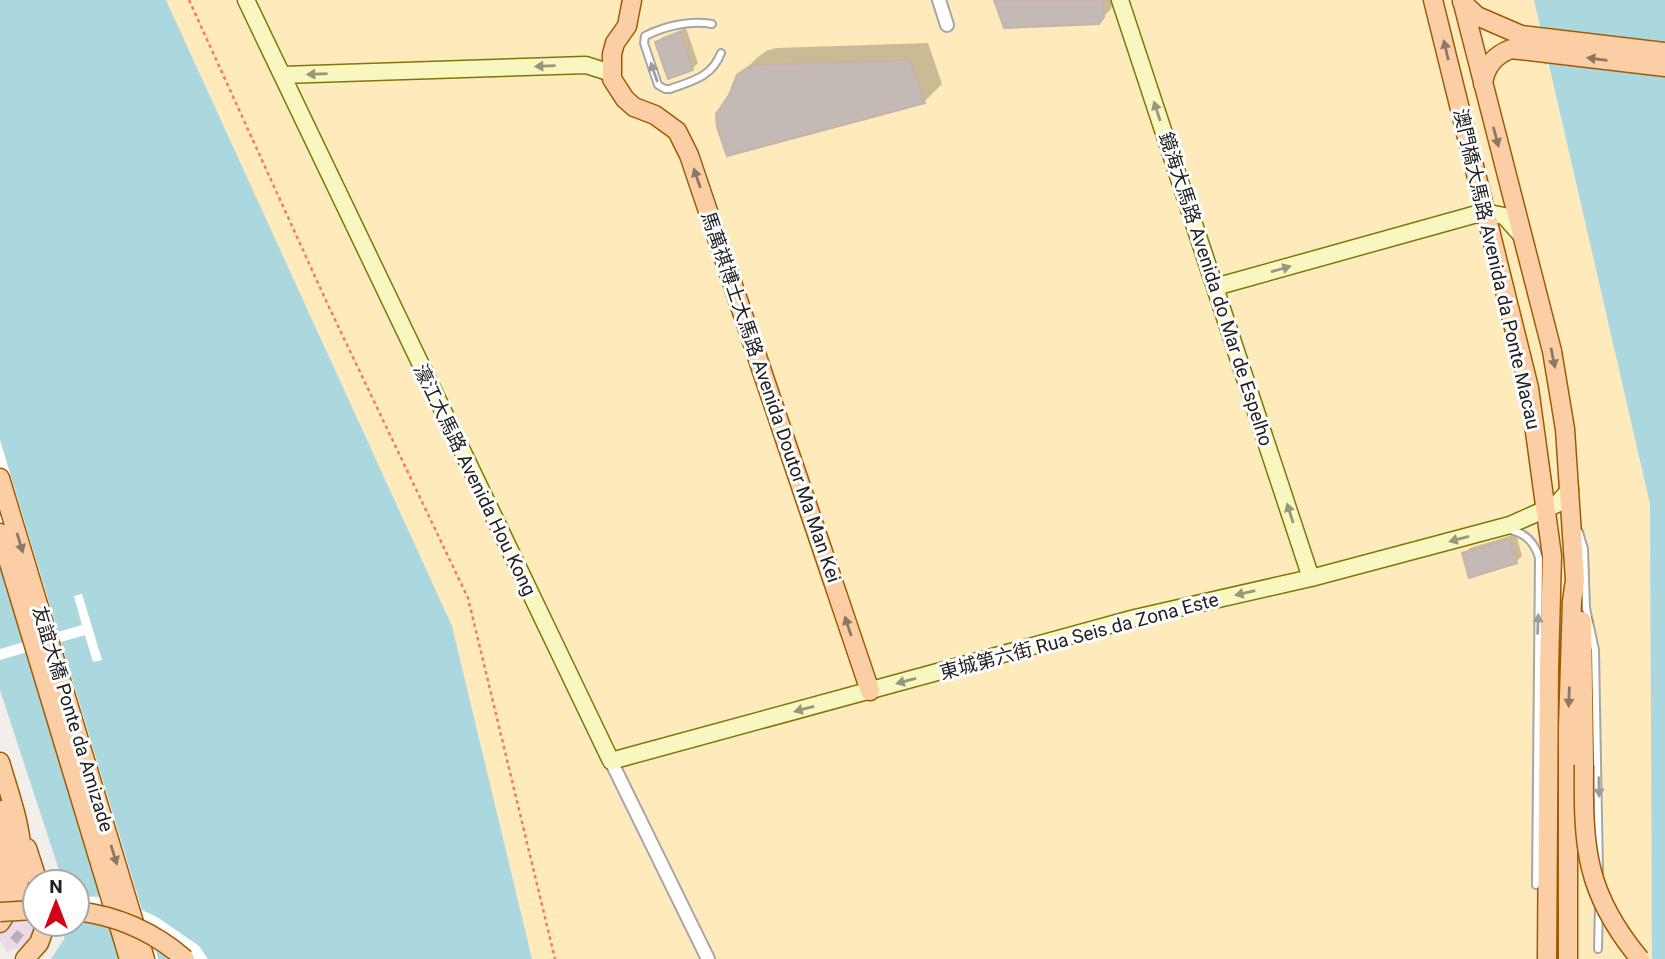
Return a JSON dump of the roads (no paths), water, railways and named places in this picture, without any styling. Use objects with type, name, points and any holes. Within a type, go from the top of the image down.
[{"type":"main road","name":"濠江大馬路 Avenida Hou Kong","points":[[246,0],[611,761]]},
{"type":"main road","points":[[282,75],[586,65],[611,74],[615,43],[627,26],[632,0]]},
{"type":"main road","name":"鏡海大馬路 Avenida do Mar de Espelho","points":[[1120,0],[1311,578]]},
{"type":"main road","name":"澳門橋大馬路 Avenida da Ponte Macau","points":[[1433,0],[1529,388],[1547,509],[1552,556],[1547,959]]},
{"type":"main road","points":[[1462,0],[1467,8],[1520,42],[1665,67]]},
{"type":"main road","name":"澳門橋大馬路 Avenida da Ponte Macau","points":[[1462,0],[1552,351],[1565,429],[1574,580],[1568,728],[1569,959]]},
{"type":"main road","points":[[1483,90],[1484,77],[1493,60],[1495,40],[1494,30],[1489,22]]},
{"type":"main road","points":[[1493,60],[1520,42],[1665,52]]},
{"type":"main road","name":"馬萬祺博士大馬路 Avenida Doutor Ma Man Kei","points":[[611,74],[625,99],[640,111],[655,115],[677,131],[689,155],[870,691]]},
{"type":"main road","points":[[1215,287],[1484,212],[1504,216],[1524,240]]},
{"type":"main road","name":"友誼大橋 Ponte da Amizade","points":[[0,478],[145,959]]},
{"type":"main road","points":[[1547,509],[1570,489]]},
{"type":"main road","name":"東城第六街 Rua Seis da Zona Este","points":[[611,761],[1135,618],[1311,578],[1497,528],[1547,509]]},
{"type":"main road","name":"友誼大橋 Ponte da Amizade","points":[[0,533],[129,959]]},
{"type":"main road","points":[[1574,580],[1581,600],[1584,831],[1587,853],[1594,880],[1610,917],[1640,959]]},
{"type":"main road","points":[[0,762],[33,868]]},
{"type":"main road","points":[[0,810],[8,839],[9,857],[0,897]]},
{"type":"main road","points":[[0,923],[11,905],[21,877],[23,858],[20,828]]},
{"type":"main road","points":[[0,912],[21,911]]},
{"type":"main road","points":[[91,914],[136,927],[186,959]]},
{"type":"main road","points":[[24,959],[41,938]]},
{"type":"street","points":[[939,0],[947,25]]},
{"type":"street","name":"濠江大馬路 Avenida Hou Kong","points":[[611,761],[708,959]]},
{"type":"lane","points":[[712,24],[684,24],[645,36],[644,43],[659,85],[665,89],[700,78],[716,65],[721,53]]},
{"type":"lane","points":[[1571,514],[1584,549],[1585,596],[1595,650],[1600,846],[1598,950]]},
{"type":"lane","points":[[1497,528],[1514,530],[1526,537],[1539,558],[1536,886]]},
{"type":"water","points":[[0,0],[166,0],[452,626],[532,959],[51,959],[64,938],[91,938],[91,868],[58,868],[0,690]]},
{"type":"water","points":[[1534,0],[1665,0],[1665,959],[1652,959],[1650,504]]}]
